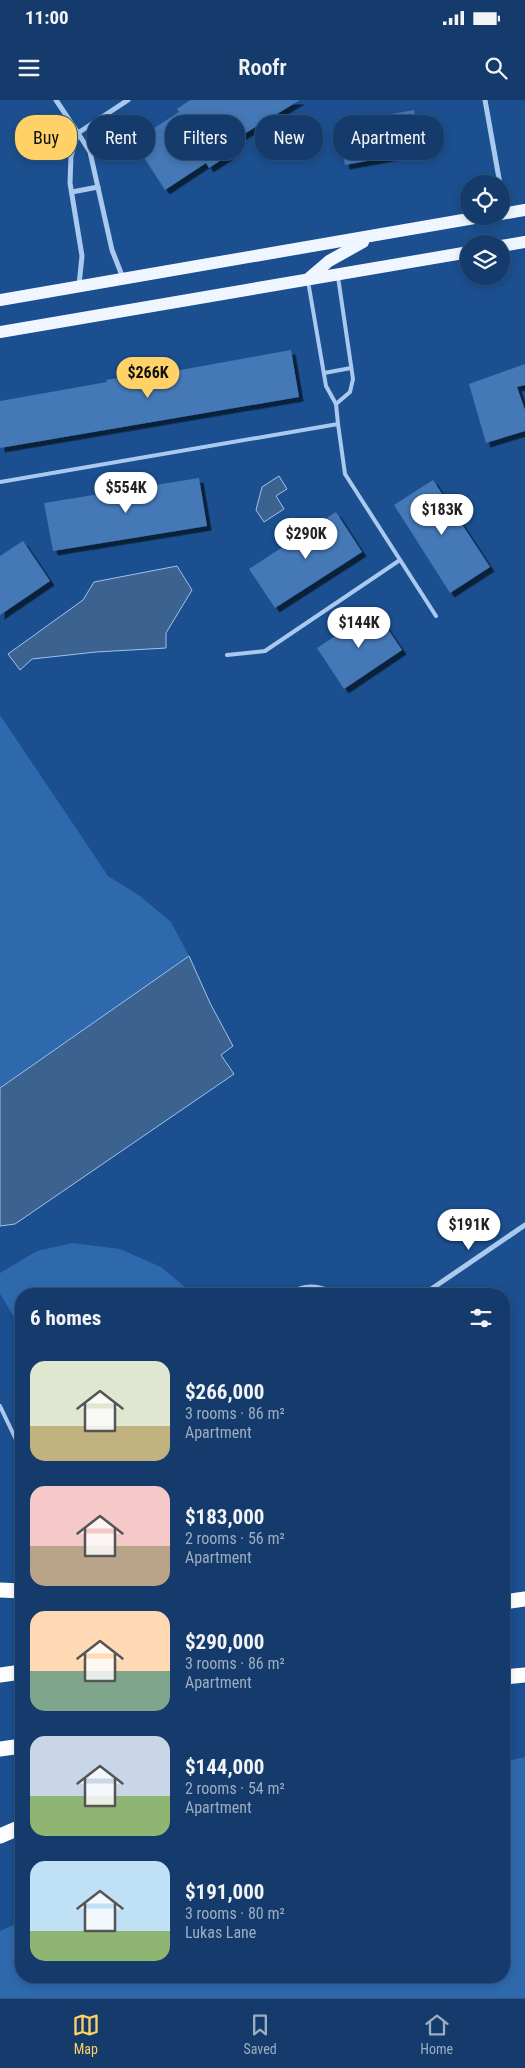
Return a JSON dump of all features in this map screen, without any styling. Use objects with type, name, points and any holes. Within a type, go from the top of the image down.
[{"type":"highway","points":[[0,1590],[15,1591]]},
{"type":"highway","points":[[510,1596],[525,1597]]},
{"type":"highway","points":[[510,1601],[525,1597]]},
{"type":"highway","points":[[0,1675],[15,1673]]},
{"type":"highway","points":[[510,1676],[525,1674]]},
{"type":"highway","points":[[0,1749],[15,1747]]},
{"type":"highway","points":[[0,1836],[15,1830]]},
{"type":"main road","points":[[510,212],[525,210]]},
{"type":"main road","points":[[0,300],[460,221]]},
{"type":"main road","points":[[308,280],[328,260],[377,235]]},
{"type":"main road","points":[[510,244],[525,242]]},
{"type":"main road","points":[[0,332],[460,254]]},
{"type":"street","points":[[56,100],[90,152],[112,250],[123,278]]},
{"type":"street","points":[[79,286],[82,256],[72,192],[71,156],[78,133],[128,100]]},
{"type":"street","points":[[485,100],[498,175]]},
{"type":"street","points":[[72,192],[98,187]]},
{"type":"street","points":[[433,1288],[525,1225]]},
{"type":"lane","points":[[336,404],[350,392],[353,378],[338,275]]},
{"type":"lane","points":[[308,280],[326,386],[336,404],[345,474],[436,616]]},
{"type":"lane","points":[[324,373],[351,368]]},
{"type":"lane","points":[[0,482],[338,424]]},
{"type":"lane","points":[[227,655],[265,651],[400,560]]},
{"type":"lane","points":[[297,1288],[317,1285],[323,1288]]},
{"type":"lane","points":[[0,1406],[15,1437]]},
{"type":"shaded area","points":[[279,476],[287,489],[276,496],[284,509],[264,522],[256,510],[262,487]]},
{"type":"shaded area","points":[[177,566],[192,590],[166,633],[166,648],[96,652],[32,659],[20,670],[8,654],[83,600],[94,582]]},
{"type":"shaded area","points":[[0,715],[108,876],[140,896],[171,922],[189,956],[0,1088]]},
{"type":"shaded area","points":[[189,956],[210,1003],[233,1046],[221,1055],[234,1074],[15,1224],[0,1226],[0,1088]]},
{"type":"shaded area","points":[[72,1243],[120,1249],[161,1267],[186,1288],[15,1288],[15,1318],[0,1294],[0,1273],[37,1251]]},
{"type":"shaded area","points":[[525,1757],[525,1998],[0,1998],[0,1931],[15,1925],[15,1983],[510,1983],[510,1761]]},
{"type":"building","points":[[190,100],[300,100],[275,115],[255,115],[255,127],[245,133],[245,115],[174,115],[179,112],[177,109]]},
{"type":"building","points":[[414,110],[415,115],[386,115]]},
{"type":"building","points":[[165,121],[165,160],[221,160],[209,168],[206,163],[165,190],[146,160],[155,160],[155,127]]},
{"type":"building","points":[[344,160],[372,160],[345,165]]},
{"type":"building","points":[[291,350],[299,397],[0,448],[0,401],[107,382],[106,380],[175,368],[175,371]]},
{"type":"building","points":[[525,364],[525,385],[517,387],[525,410],[525,431],[486,443],[469,384]]},
{"type":"building","points":[[199,478],[207,526],[53,551],[44,503]]},
{"type":"building","points":[[433,480],[490,567],[450,593],[394,505]]},
{"type":"building","points":[[336,512],[362,552],[275,608],[249,569]]},
{"type":"building","points":[[23,541],[50,581],[0,615],[0,556]]},
{"type":"building","points":[[375,610],[402,650],[344,689],[317,648]]}]
